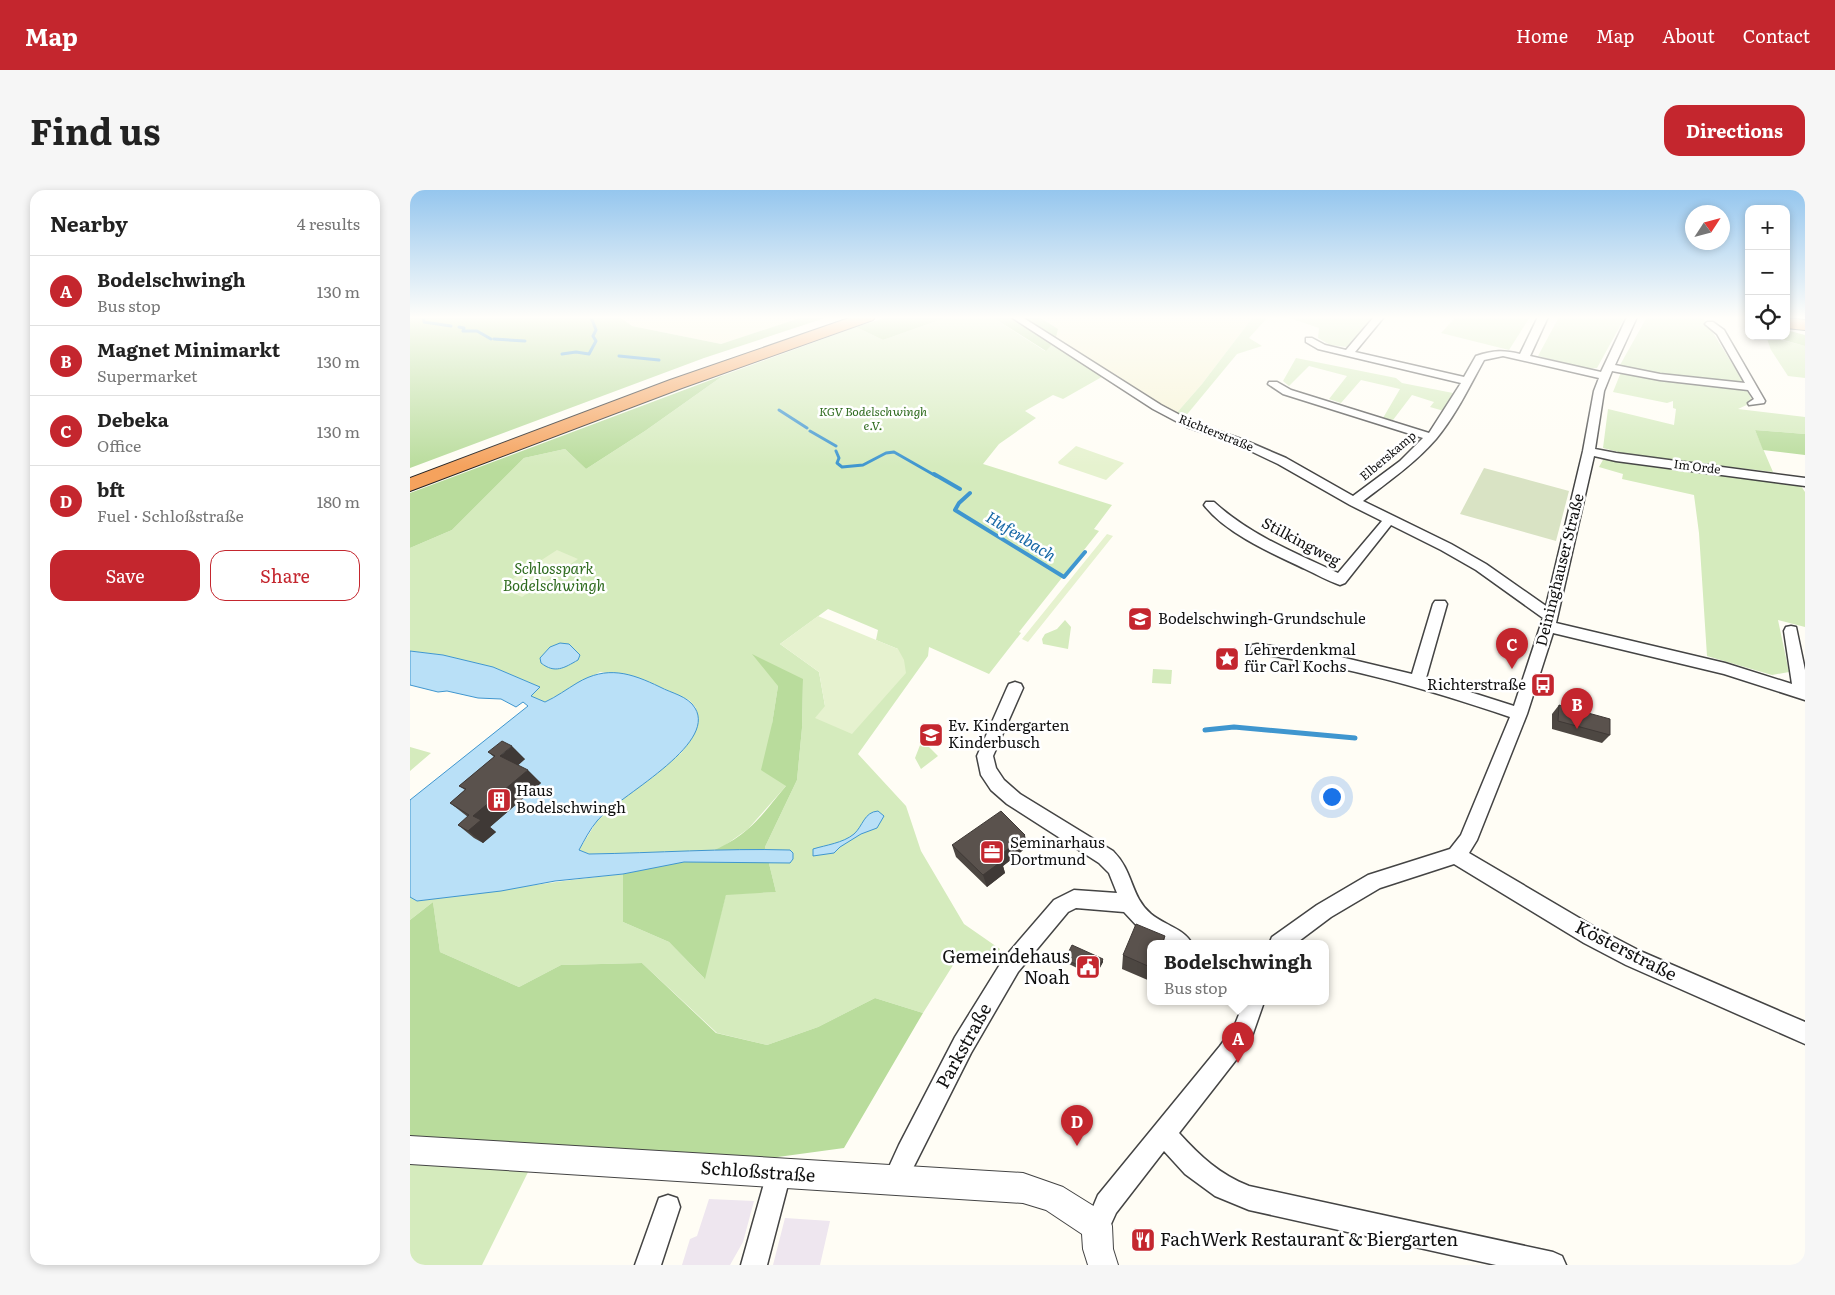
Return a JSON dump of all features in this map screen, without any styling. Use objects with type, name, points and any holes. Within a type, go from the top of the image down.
[{"type":"highway","points":[[410,474],[696,367]]},
{"type":"highway","points":[[410,485],[724,367]]},
{"type":"street","name":"Richterstraße","points":[[1096,367],[1191,425],[1240,442],[1282,461],[1354,502],[1446,547],[1474,563],[1549,621],[1725,669],[1803,693],[1791,631]]},
{"type":"street","points":[[1408,367],[1467,381]]},
{"type":"street","name":"Elberskamp","points":[[1354,502],[1409,458],[1431,437],[1475,367]]},
{"type":"street","name":"Elberskamp","points":[[1580,367],[1606,372]]},
{"type":"street","name":"Deininghauser Straße","points":[[1456,855],[1468,840],[1519,714],[1549,621],[1589,451],[1599,391],[1608,367]]},
{"type":"street","points":[[1740,367],[1760,401],[1753,403]]},
{"type":"street","points":[[1606,372],[1752,388]]},
{"type":"street","points":[[1272,384],[1287,392],[1431,437]]},
{"type":"street","name":"Im Orde","points":[[1589,451],[1616,457],[1805,482]]},
{"type":"street","name":"Stilkingweg","points":[[1210,505],[1221,517],[1277,549],[1340,580],[1389,520]]},
{"type":"street","points":[[1418,680],[1442,622],[1440,604]]},
{"type":"street","points":[[1257,648],[1301,653],[1361,665],[1418,680],[1519,714]]},
{"type":"street","points":[[1015,688],[985,756],[984,766],[999,788],[1020,805],[1106,857],[1122,878],[1129,903],[1144,921],[1175,940]]},
{"type":"street","points":[[1284,940],[1324,911],[1375,881],[1456,855]]},
{"type":"street","name":"Kösterstraße","points":[[1456,855],[1591,936],[1633,958],[1805,1033]]},
{"type":"street","name":"Parkstraße","points":[[895,1180],[906,1153],[963,1045],[1011,965],[1050,917],[1061,906],[1074,899],[1129,903]]},
{"type":"street","points":[[1103,1265],[1098,1249],[1097,1226],[1107,1204],[1228,1054],[1242,1034],[1253,1005]]},
{"type":"street","points":[[1164,1134],[1193,1166],[1223,1188],[1249,1198],[1553,1265]]},
{"type":"street","name":"Schloßstraße","points":[[410,1150],[1023,1188],[1053,1197],[1097,1226]]},
{"type":"street","points":[[754,1265],[779,1173]]},
{"type":"street","points":[[648,1265],[668,1207]]},
{"type":"shaded area","points":[[1097,367],[1215,367],[1174,416]]},
{"type":"shaded area","points":[[709,1199],[754,1201],[743,1242],[730,1265],[682,1265],[690,1239],[697,1236]]},
{"type":"shaded area","points":[[785,1218],[830,1221],[820,1265],[773,1265]]},
{"type":"green space","points":[[410,367],[680,367],[410,468]]},
{"type":"green space","name":"Schlosspark Bodelschwingh","points":[[746,367],[1096,367],[1107,374],[1063,399],[1053,395],[1025,411],[1036,418],[999,444],[983,464],[1112,505],[1094,529],[1099,531],[1019,632],[1021,633],[989,674],[929,647],[928,656],[858,754],[906,806],[921,851],[964,924],[1000,949],[993,962],[960,954],[923,1013],[875,998],[818,1027],[767,1045],[717,1033],[642,963],[561,965],[519,987],[440,952],[433,902],[410,920],[410,897],[417,901],[623,874],[623,922],[669,942],[704,978],[726,894],[776,892],[765,847],[797,780],[802,728],[803,679],[778,686],[772,724],[786,786],[748,829],[717,851],[589,854],[579,850],[597,821],[681,753],[692,738],[696,708],[689,700],[635,677],[600,672],[545,702],[530,696],[540,687],[493,667],[443,655],[410,651],[410,548],[452,530],[524,458],[565,449],[586,469],[645,431],[724,375]],"holes":[[[828,609],[878,630],[876,640],[898,649],[825,706],[819,672],[780,644]]]},
{"type":"green space","points":[[1215,367],[1226,367],[1184,418],[1174,416]]},
{"type":"green space","points":[[1291,367],[1308,367],[1289,386],[1283,381]]},
{"type":"green space","points":[[1313,367],[1342,367],[1396,378],[1402,383],[1453,393],[1444,411],[1430,407],[1434,402],[1412,395],[1393,420],[1383,418],[1400,389],[1361,380],[1341,403],[1329,399],[1347,376]]},
{"type":"green space","points":[[1580,367],[1597,367],[1597,368]]},
{"type":"green space","points":[[1629,367],[1734,367],[1745,384],[1650,372]]},
{"type":"green space","points":[[1782,367],[1805,367],[1805,378],[1788,376]]},
{"type":"green space","points":[[1621,372],[1747,390],[1753,402],[1738,409],[1805,417],[1805,434],[1755,430],[1773,472],[1630,455],[1603,448],[1608,409],[1674,425],[1676,409],[1673,408],[1673,401],[1667,403],[1613,392]]},
{"type":"green space","points":[[724,375],[645,431],[586,469],[565,449],[524,458],[452,530],[410,548],[410,493]]},
{"type":"green space","points":[[1755,430],[1805,434],[1805,455],[1763,450]]},
{"type":"green space","points":[[1076,446],[1124,463],[1106,480],[1059,464],[1058,462]]},
{"type":"green space","points":[[1604,458],[1801,486],[1805,492],[1805,627],[1778,620],[1789,672],[1772,675],[1707,656],[1699,533],[1694,495],[1622,479],[1623,474],[1599,467]]},
{"type":"green space","points":[[1484,468],[1569,491],[1556,541],[1460,514]]},
{"type":"green space","points":[[1107,534],[1113,536],[1028,642],[1022,639]]},
{"type":"green space","points":[[557,550],[578,559],[522,597],[500,587]]},
{"type":"green space","points":[[818,616],[898,649],[904,660],[906,673],[852,734],[815,718],[825,706],[819,672],[780,644]]},
{"type":"green space","points":[[1065,620],[1071,627],[1068,649],[1043,644],[1042,639],[1045,634],[1057,629]]},
{"type":"green space","points":[[752,654],[803,679],[802,728],[797,780],[765,847],[776,892],[726,895],[705,979],[669,942],[623,922],[623,874],[672,864],[719,848],[748,829],[786,786],[761,770],[772,724],[778,686]]},
{"type":"green space","points":[[1153,669],[1172,670],[1171,684],[1152,683]]},
{"type":"green space","points":[[922,740],[938,756],[921,769],[915,758]]},
{"type":"green space","points":[[410,747],[431,753],[410,771]]},
{"type":"green space","points":[[433,902],[440,952],[519,987],[561,965],[642,963],[716,1033],[767,1045],[818,1027],[875,998],[923,1013],[844,1148],[763,1159],[410,1150],[410,920]]},
{"type":"green space","points":[[410,1150],[535,1158],[482,1265],[410,1265]]},
{"type":"water","points":[[560,643],[569,644],[580,655],[578,660],[560,669],[551,668],[541,663],[540,658],[550,647]]},
{"type":"water","points":[[410,651],[443,655],[493,667],[540,687],[531,696],[545,702],[588,677],[599,674],[619,673],[639,678],[679,695],[692,704],[695,708],[698,722],[692,738],[679,754],[662,769],[597,821],[579,850],[589,854],[790,850],[793,853],[793,859],[790,863],[684,862],[623,874],[555,881],[501,891],[417,901],[410,897],[410,800],[528,706],[523,702],[516,707],[501,699],[478,698],[447,691],[438,692],[410,685]]},
{"type":"water","points":[[878,811],[884,816],[877,828],[861,834],[834,853],[813,856],[813,849],[840,842],[850,837],[870,814]]},
{"type":"building","points":[[1559,705],[1610,719],[1610,735],[1558,721]]},
{"type":"building","points":[[502,741],[512,746],[500,756],[528,770],[473,816],[481,820],[468,831],[458,825],[469,815],[450,803],[466,789],[459,786],[495,756],[488,752]]},
{"type":"building","name":"Seminarhaus Dortmund","points":[[1001,811],[1025,835],[998,857],[1002,861],[983,875],[952,845]]},
{"type":"building","points":[[1136,924],[1165,936],[1163,940],[1147,940],[1147,966],[1123,955]]},
{"type":"building","name":"Gemeindehaus Noah","points":[[1072,945],[1103,959],[1095,973],[1065,959]]},
{"type":"waterway","name":"Hufenbach","points":[[779,410],[807,428]]},
{"type":"waterway","name":"Hufenbach","points":[[810,431],[836,446]]},
{"type":"waterway","name":"Hufenbach","points":[[836,451],[839,458],[837,463],[842,467],[863,465],[886,453],[894,452],[936,476]]},
{"type":"waterway","name":"Hufenbach","points":[[934,474],[960,489]]},
{"type":"waterway","name":"Hufenbach","points":[[970,493],[959,503],[955,510],[1064,577],[1085,552]]},
{"type":"waterway","points":[[1205,730],[1234,727],[1355,738]]},
{"type":"place","name":"Bodelschwingh-Grundschule","points":[[1140,619]]},
{"type":"place","name":"Lehrerdenkmal für Carl Kochs","points":[[1227,659]]},
{"type":"place","name":"Debeka","points":[[1512,669]]},
{"type":"place","name":"Richterstraße","points":[[1543,685]]},
{"type":"place","name":"Magnet Minimarkt","points":[[1577,729]]},
{"type":"place","name":"Ev. Kindergarten Kinderbusch","points":[[931,735]]},
{"type":"place","name":"Haus Bodelschwingh","points":[[499,800]]},
{"type":"place","name":"Seminarhaus Dortmund","points":[[992,852]]},
{"type":"place","name":"Gemeindehaus Noah","points":[[1088,967]]},
{"type":"place","name":"Bodelschwingh","points":[[1238,1063]]},
{"type":"place","name":"bft","points":[[1077,1146]]},
{"type":"place","name":"FachWerk Restaurant & Biergarten","points":[[1143,1240]]},
{"type":"park label","name":"KGV Bodelschwingh e.V.","points":[[873,419]]}]
